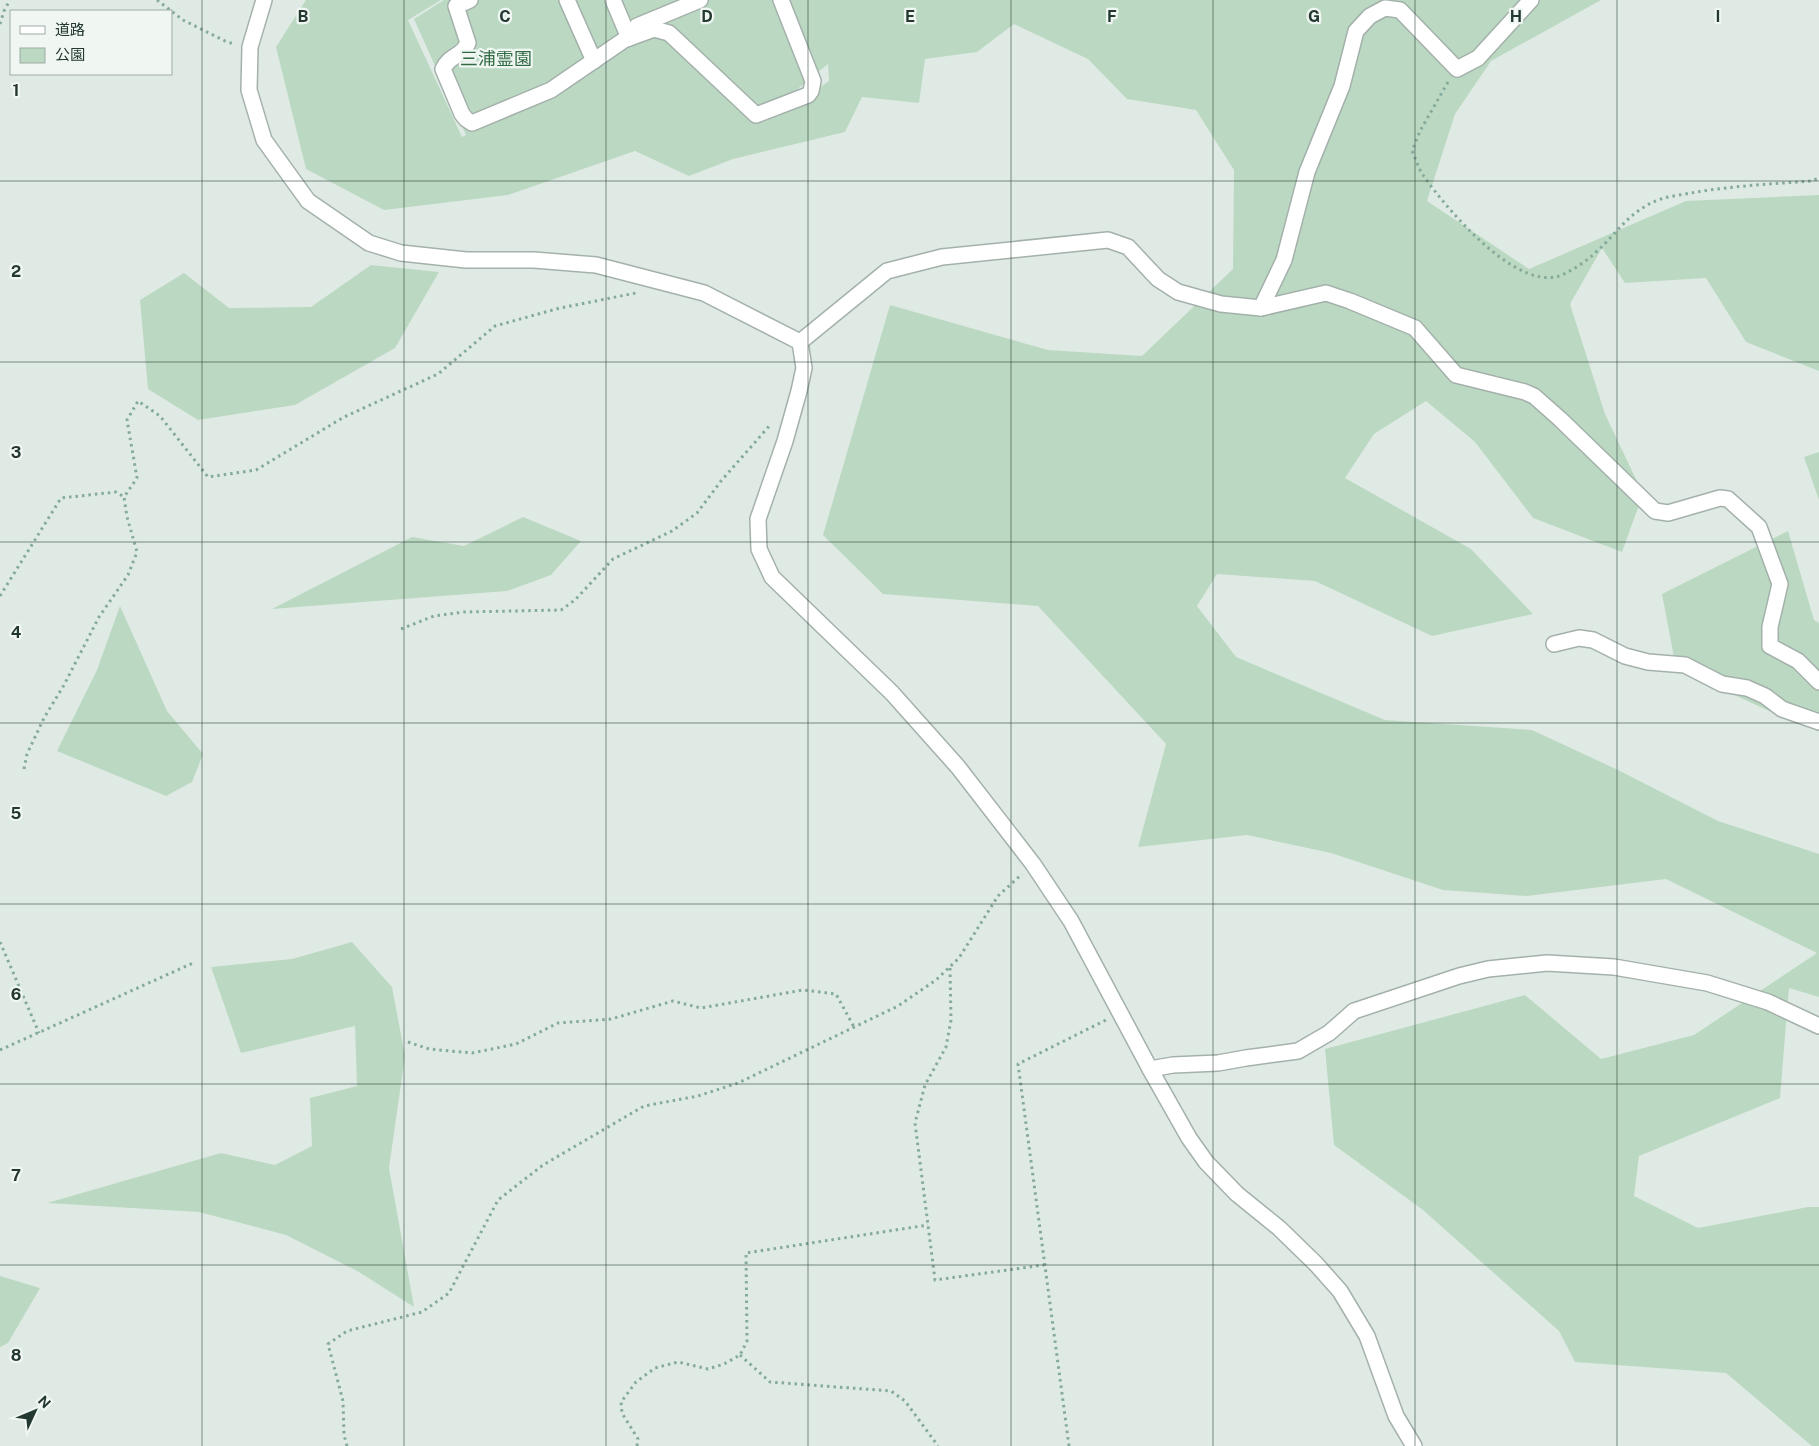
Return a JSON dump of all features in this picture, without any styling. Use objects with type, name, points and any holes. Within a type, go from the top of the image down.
[{"type":"street","points":[[264,0],[250,48],[249,90],[264,140],[308,201],[369,243],[402,253],[466,260],[534,260],[596,265],[704,293],[800,342]]},
{"type":"street","points":[[470,0],[456,6],[468,43],[464,51],[447,60],[443,69],[462,114],[472,123],[551,90],[594,61],[627,34],[700,0]]},
{"type":"street","points":[[567,0],[594,61]]},
{"type":"street","points":[[613,0],[627,34]]},
{"type":"street","points":[[627,34],[654,29],[669,33],[756,116],[808,95],[811,91],[813,81],[781,0]]},
{"type":"street","points":[[1261,308],[1284,260],[1307,172],[1342,86],[1356,31],[1370,16],[1385,8],[1400,10],[1456,69],[1478,58],[1531,0]]},
{"type":"street","points":[[800,342],[887,271],[942,257],[1108,240],[1128,247],[1158,279],[1178,292],[1221,304],[1261,308],[1326,293],[1350,301],[1415,328],[1456,375],[1534,396],[1655,511],[1668,513],[1720,498],[1728,499],[1759,527],[1780,584],[1770,627],[1770,646],[1798,661],[1819,682]]},
{"type":"street","points":[[800,342],[804,368],[785,441],[758,520],[759,549],[772,577],[892,693],[958,767],[1033,864],[1072,921],[1150,1069],[1189,1138],[1206,1162],[1237,1194],[1279,1228],[1316,1264],[1340,1292],[1367,1336],[1396,1416],[1414,1446]]},
{"type":"street","points":[[1554,644],[1579,638],[1593,640],[1625,656],[1648,662],[1685,665],[1722,684],[1747,688],[1765,696],[1782,709],[1819,722]]},
{"type":"street","points":[[1150,1069],[1173,1065],[1218,1063],[1298,1051],[1329,1033],[1354,1011],[1459,976],[1488,969],[1547,963],[1614,967],[1707,983],[1768,1002],[1819,1026]]},
{"type":"path","points":[[0,24],[2,11],[10,0]]},
{"type":"path","points":[[157,0],[170,10]]},
{"type":"path","points":[[172,12],[183,20],[227,42],[250,48]]},
{"type":"path","points":[[1456,69],[1420,131],[1412,151],[1422,173],[1451,211],[1499,258],[1522,272],[1551,279],[1565,274],[1594,254],[1628,218],[1643,207],[1662,198],[1705,190],[1811,181],[1819,178]]},
{"type":"path","points":[[24,768],[27,754],[44,718],[64,686],[99,617],[128,575],[137,552],[127,517],[124,497],[137,478],[127,420],[138,401],[160,416],[208,477],[256,470],[344,418],[438,374],[495,326],[560,308],[635,294],[652,281]]},
{"type":"path","points":[[401,629],[434,616],[464,612],[561,610],[575,600],[613,559],[672,531],[697,513],[721,482],[775,420]]},
{"type":"path","points":[[0,596],[61,498],[116,492],[124,497]]},
{"type":"path","points":[[347,1446],[344,1435],[343,1401],[328,1344],[347,1331],[422,1312],[449,1294],[498,1200],[542,1165],[644,1106],[698,1096],[738,1083],[898,1006],[936,980],[959,958],[998,896],[1033,864]]},
{"type":"path","points":[[0,942],[39,1033]]},
{"type":"path","points":[[0,1050],[192,963]]},
{"type":"path","points":[[950,967],[952,1020],[946,1047],[925,1085],[915,1123],[935,1280],[1044,1265]]},
{"type":"path","points":[[408,1042],[429,1049],[472,1053],[516,1044],[558,1023],[611,1019],[673,1001],[702,1008],[803,990],[836,994],[854,1027]]},
{"type":"path","points":[[1069,1446],[1018,1064],[1120,1013]]},
{"type":"path","points":[[637,1446],[638,1439],[622,1414],[621,1402],[636,1382],[655,1368],[678,1362],[708,1369],[724,1364],[740,1355],[747,1341],[746,1253],[928,1225]]},
{"type":"path","points":[[740,1355],[770,1382],[891,1391],[905,1401],[938,1446]]},
{"type":"green space","name":"三浦霊園","points":[[306,0],[441,0],[408,20],[462,137],[466,135],[414,19],[444,0],[1601,0],[1491,61],[1455,114],[1427,201],[1529,269],[1686,201],[1819,195],[1819,371],[1746,342],[1706,278],[1625,283],[1602,248],[1570,304],[1605,414],[1643,494],[1622,552],[1533,518],[1475,442],[1426,401],[1374,434],[1345,478],[1471,549],[1533,614],[1432,636],[1315,581],[1217,574],[1197,606],[1236,657],[1385,720],[1532,730],[1618,770],[1718,821],[1819,854],[1819,997],[1789,988],[1780,1098],[1639,1156],[1634,1196],[1698,1228],[1808,1207],[1819,1207],[1819,1446],[1812,1446],[1726,1373],[1575,1362],[1559,1331],[1423,1210],[1334,1145],[1325,1049],[1525,995],[1601,1059],[1694,1035],[1817,953],[1666,879],[1527,896],[1443,890],[1331,853],[1247,835],[1138,847],[1166,744],[1038,606],[883,594],[823,535],[890,305],[1048,350],[1142,356],[1233,269],[1234,170],[1196,110],[1127,99],[1088,59],[1014,24],[977,52],[925,59],[919,103],[862,97],[845,132],[733,159],[689,176],[635,151],[508,195],[384,210],[306,169],[276,47]],"holes":[[[828,64],[829,81],[777,117],[756,103],[772,110]]]},
{"type":"green space","points":[[371,265],[439,272],[395,348],[295,405],[198,420],[148,389],[140,300],[184,273],[229,308],[311,307]]},
{"type":"green space","points":[[1819,452],[1819,500],[1804,457]]},
{"type":"green space","points":[[523,517],[581,541],[551,575],[507,591],[272,609],[412,537],[464,546]]},
{"type":"green space","points":[[1788,531],[1814,620],[1819,623],[1819,722],[1769,711],[1676,668],[1662,594]]},
{"type":"green space","points":[[120,606],[167,711],[203,754],[192,782],[166,796],[57,751],[97,670]]},
{"type":"green space","points":[[352,942],[392,987],[405,1056],[389,1168],[414,1307],[359,1272],[286,1235],[199,1212],[47,1203],[221,1153],[275,1165],[312,1146],[310,1098],[357,1086],[355,1026],[241,1053],[211,967],[292,959]]},
{"type":"green space","points":[[0,1276],[40,1288],[8,1343],[0,1347]]}]
